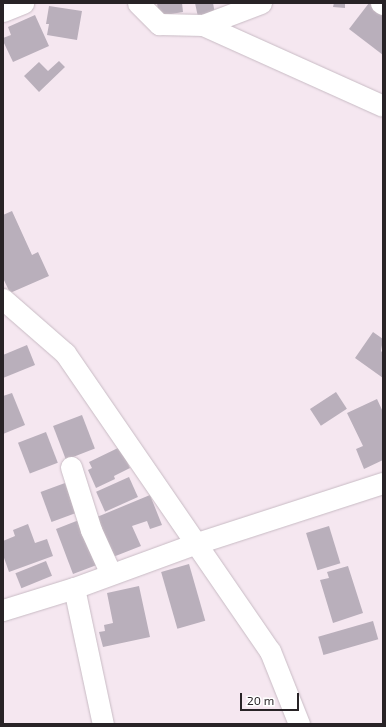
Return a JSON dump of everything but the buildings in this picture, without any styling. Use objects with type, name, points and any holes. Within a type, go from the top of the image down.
[{"type":"street","points":[[3,11],[23,3]]},
{"type":"street","points":[[138,3],[159,24],[203,25],[261,3]]},
{"type":"street","points":[[203,25],[383,106]]},
{"type":"street","points":[[3,299],[65,353],[194,544],[270,651],[299,724]]},
{"type":"street","points":[[71,468],[91,530],[111,574]]},
{"type":"street","points":[[3,610],[74,588],[194,544],[383,483]]},
{"type":"street","points":[[74,588],[103,724]]}]
